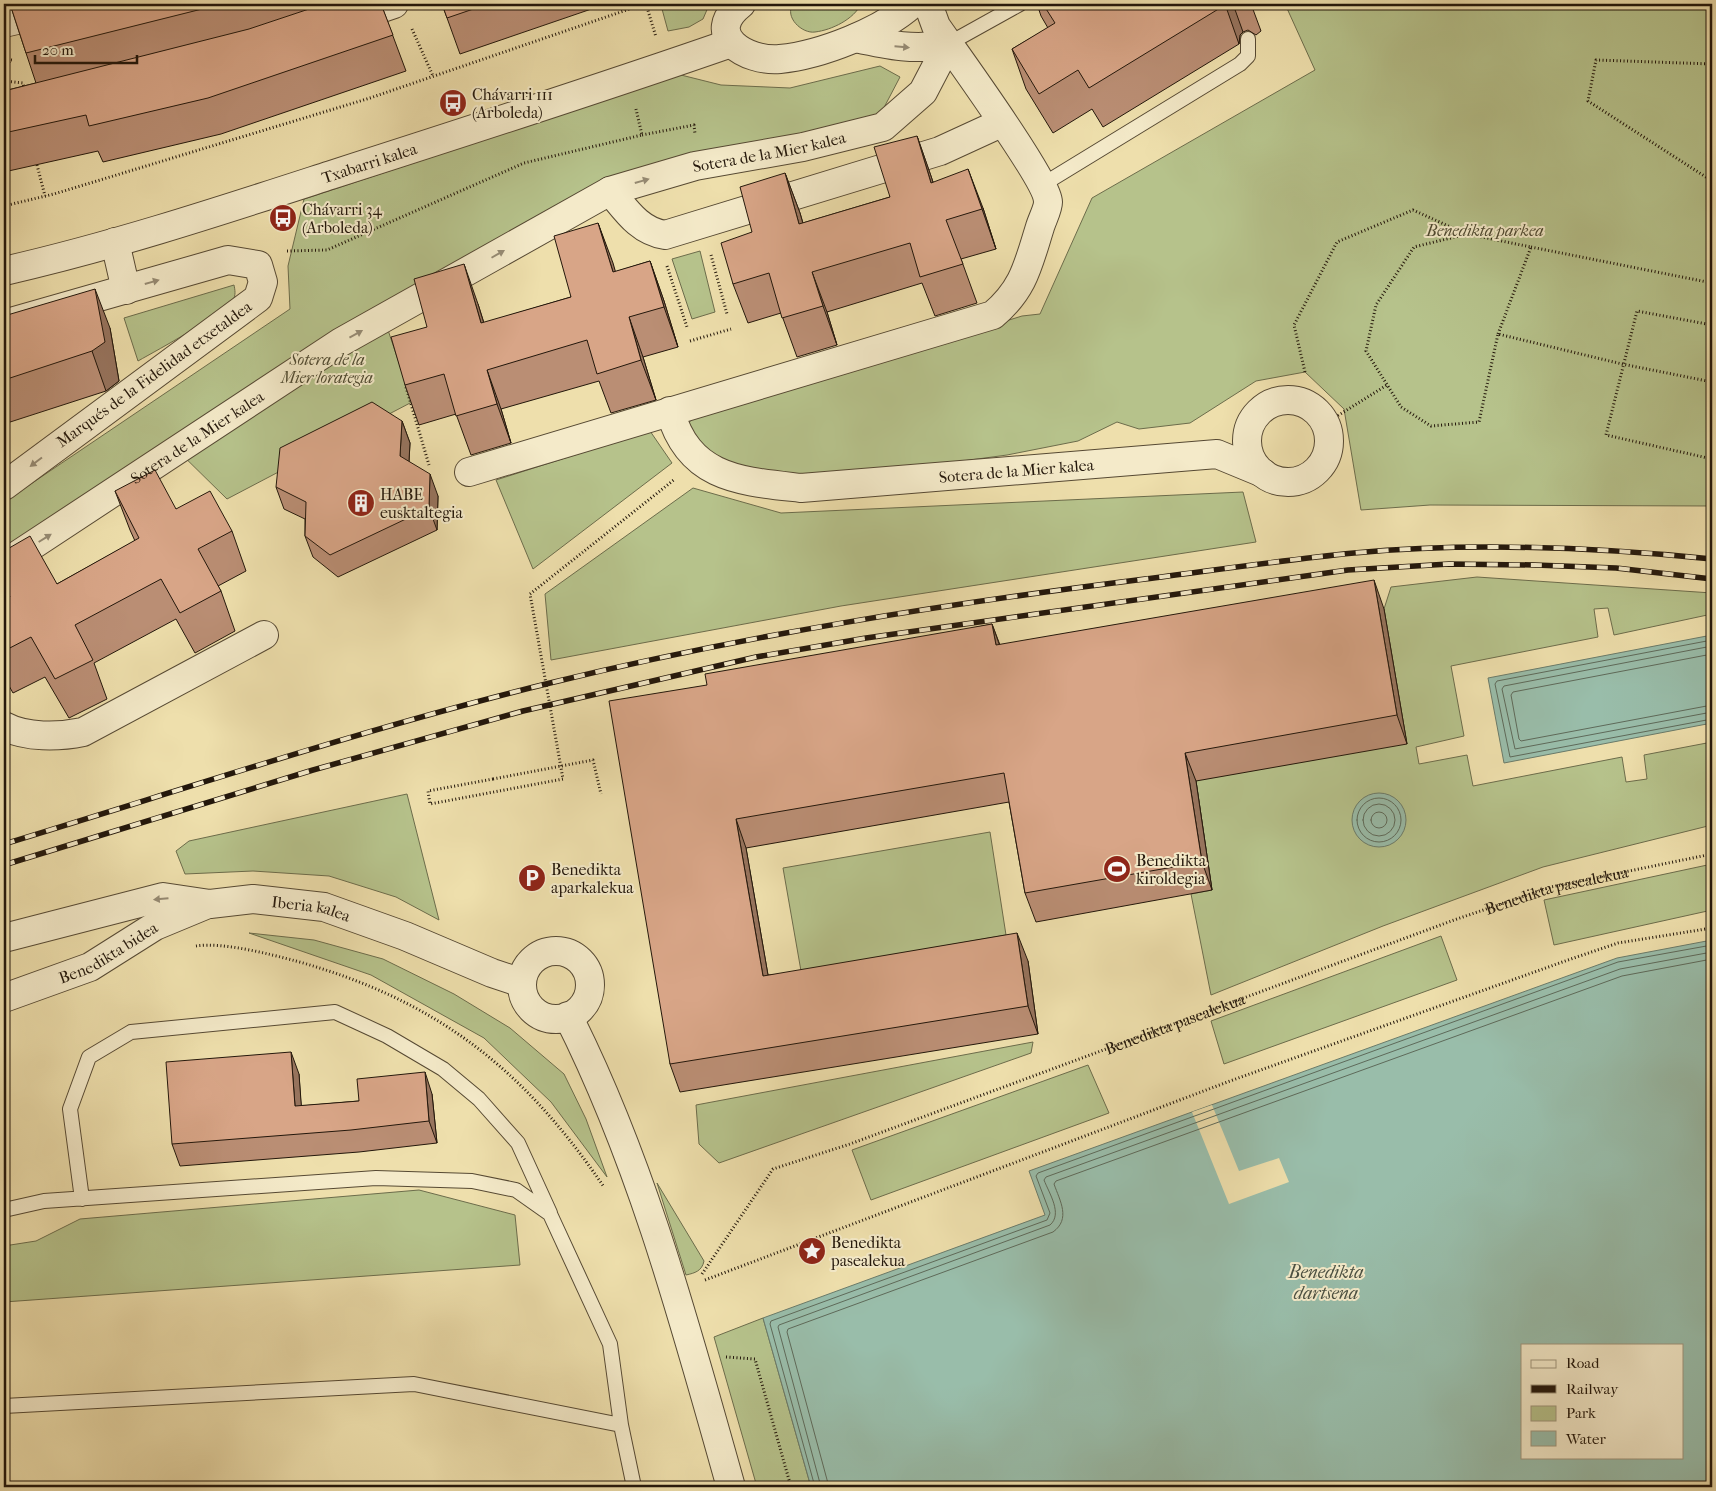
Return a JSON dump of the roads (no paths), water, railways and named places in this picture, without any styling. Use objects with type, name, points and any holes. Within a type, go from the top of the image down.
[{"type":"street","points":[[4,23],[86,4]]},
{"type":"street","points":[[736,6],[728,21],[726,31],[731,43],[749,56],[770,60],[796,56],[856,38],[888,22],[912,4]]},
{"type":"street","points":[[469,472],[993,315],[1009,302],[1022,281],[1048,202],[1042,185],[936,26],[928,4]]},
{"type":"street","points":[[322,29],[402,14]]},
{"type":"street","points":[[856,38],[899,48],[928,48],[948,44]]},
{"type":"street","name":"Txabarri kalea","points":[[4,271],[115,242],[535,110],[731,43]]},
{"type":"street","name":"Sotera de la Mier kalea","points":[[4,564],[341,342],[610,191],[695,166],[803,147],[883,127],[923,92],[948,44]]},
{"type":"street","points":[[610,191],[631,218],[656,234],[665,235],[940,151],[1001,123]]},
{"type":"street","points":[[4,324],[126,290],[115,242]]},
{"type":"street","name":"Marqués de la Fidelidad etxetaldea","points":[[4,486],[258,298],[263,282],[258,265],[228,260],[126,290]]},
{"type":"street","points":[[1217,454],[1250,425],[1258,413],[1268,405],[1281,400],[1294,400],[1307,404],[1318,412],[1326,423],[1329,449],[1324,462],[1315,472],[1303,480],[1289,482],[1275,480],[1263,473],[1254,463],[1248,451],[1247,438],[1250,425]]},
{"type":"street","name":"Sotera de la Mier kalea","points":[[670,411],[676,433],[688,452],[713,469],[750,482],[801,488],[1217,454],[1263,473]]},
{"type":"street","points":[[4,726],[36,735],[66,736],[83,732],[264,636]]},
{"type":"street","name":"Iberia kalea","points":[[4,938],[163,897],[210,904],[253,900],[324,907],[405,936],[492,973],[522,983]]},
{"type":"street","name":"Benedikta bidea","points":[[4,998],[90,967],[155,926],[210,904]]},
{"type":"street","name":"Iberia kalea","points":[[89,915],[110,917],[129,926],[132,940]]},
{"type":"street","points":[[552,951],[573,955],[587,971],[589,993],[578,1011],[568,1016],[557,1018],[536,1012],[524,994],[522,983],[526,970],[541,954],[552,951]]},
{"type":"street","points":[[568,1016],[596,1074],[674,1284],[731,1487]]},
{"type":"lane","points":[[948,44],[1020,4]]},
{"type":"lane","points":[[1042,185],[1240,64],[1248,56],[1248,39]]},
{"type":"lane","points":[[82,1200],[70,1108],[89,1057],[131,1032],[335,1012],[387,1036],[443,1069],[479,1099],[518,1143],[610,1344],[620,1425],[634,1487]]},
{"type":"lane","points":[[4,1210],[44,1201],[82,1200],[376,1178],[472,1181],[516,1190],[550,1214]]},
{"type":"lane","points":[[4,1406],[414,1384],[620,1425]]},
{"type":"water","points":[[1712,635],[1712,723],[1504,763],[1488,678]]},
{"type":"water","points":[[1379,793],[1389,795],[1398,801],[1404,810],[1406,820],[1404,830],[1398,839],[1389,845],[1379,847],[1369,845],[1360,839],[1354,830],[1352,820],[1354,810],[1360,801],[1369,795]]},
{"type":"water","name":"Benedikta dartsena","points":[[1712,940],[1712,1487],[811,1487],[763,1318],[1045,1215],[1029,1171],[1617,958]]},
{"type":"railway","points":[[4,844],[344,739],[481,701],[624,666],[846,622],[995,599],[1354,553],[1443,548],[1533,547],[1623,551],[1712,559]]},
{"type":"railway","points":[[4,865],[313,770],[523,711],[756,657],[866,638],[1348,570],[1449,564],[1535,565],[1616,568],[1712,579]]},
{"type":"place","name":"Chávarri 111 (Arboleda)","points":[[453,103]]},
{"type":"place","name":"Chávarri 34 (Arboleda)","points":[[283,218]]},
{"type":"place","name":"HABE eusktaltegia","points":[[361,503]]},
{"type":"place","name":"Benedikta kiroldegia","points":[[1117,869]]},
{"type":"place","name":"Benedikta aparkalekua","points":[[532,878]]},
{"type":"place","name":"Benedikta pasealekua","points":[[812,1251]]},
{"type":"park label","name":"Benedikta parkea","points":[[1485,230]]},
{"type":"park label","name":"Sotera de la Mier lorategia","points":[[327,368]]}]
